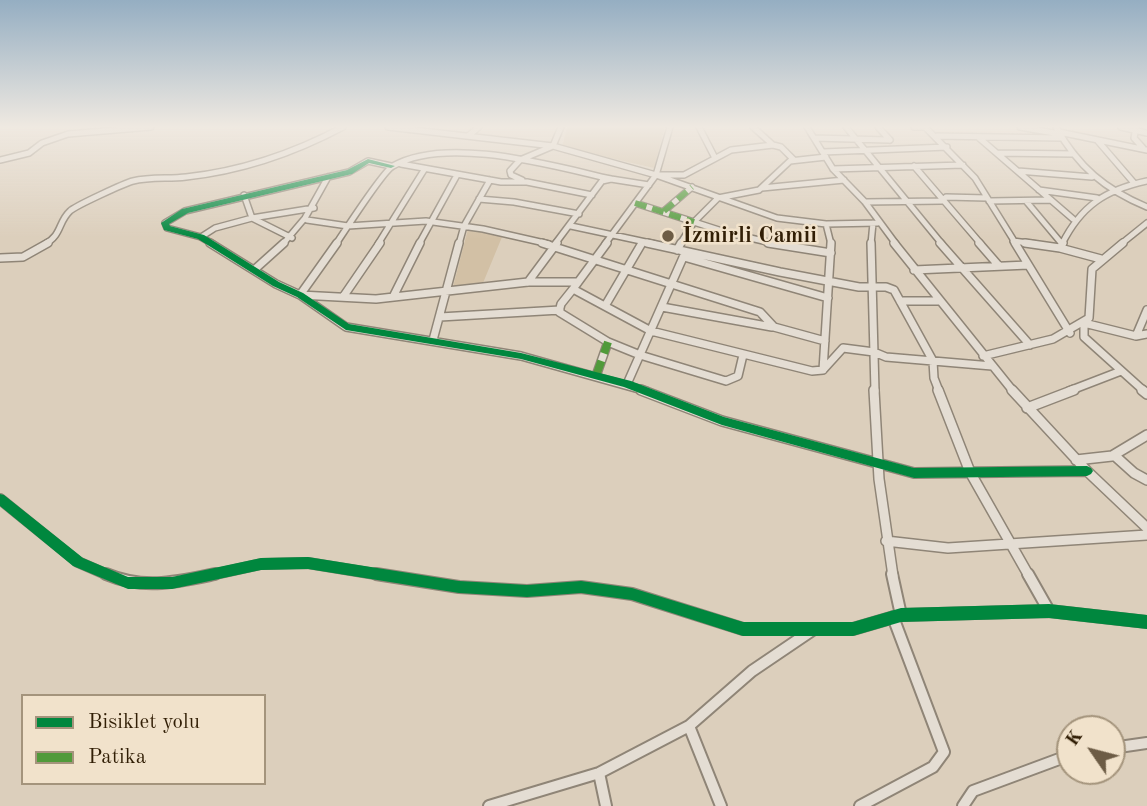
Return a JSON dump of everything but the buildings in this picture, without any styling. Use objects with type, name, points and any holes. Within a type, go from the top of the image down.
[{"type":"street","points":[[0,258],[23,257],[55,239],[70,211],[132,181],[188,177],[253,165]]},
{"type":"street","points":[[362,165],[349,172],[185,211],[164,223],[167,228],[201,237],[254,271],[300,295],[346,327],[521,356],[627,384],[722,421],[914,473],[1087,471]]},
{"type":"street","points":[[385,165],[398,165]]},
{"type":"street","points":[[403,165],[490,180],[527,182],[592,195]]},
{"type":"street","points":[[516,165],[510,171],[511,175],[527,182]]},
{"type":"street","points":[[542,165],[649,185]]},
{"type":"street","points":[[619,165],[692,187],[777,218],[826,224],[876,223]]},
{"type":"street","points":[[560,310],[656,175],[659,165]]},
{"type":"street","points":[[656,175],[684,175],[703,165]]},
{"type":"street","points":[[762,188],[786,165]]},
{"type":"street","points":[[830,165],[865,202],[876,223],[1027,408],[1076,460],[1147,528]]},
{"type":"street","points":[[877,165],[891,185],[1030,345]]},
{"type":"street","points":[[833,169],[963,165],[988,200],[1070,333]]},
{"type":"street","points":[[1010,165],[1073,219]]},
{"type":"street","points":[[1082,165],[1092,177],[1111,191],[1147,206]]},
{"type":"street","points":[[1118,165],[1134,183]]},
{"type":"street","points":[[300,295],[391,166]]},
{"type":"street","points":[[914,166],[999,266]]},
{"type":"street","points":[[343,297],[393,223],[424,170]]},
{"type":"street","points":[[1018,172],[1092,177]]},
{"type":"street","points":[[393,297],[403,273],[457,174]]},
{"type":"street","points":[[254,271],[307,220],[328,177]]},
{"type":"street","points":[[528,282],[602,181],[611,179]]},
{"type":"street","points":[[433,340],[464,226],[490,180]]},
{"type":"street","points":[[677,250],[694,222],[718,198],[762,188],[844,180]]},
{"type":"street","points":[[1061,246],[1073,219],[1097,198],[1134,183],[1147,181]]},
{"type":"street","points":[[664,211],[692,187]]},
{"type":"street","points":[[1040,190],[1097,198]]},
{"type":"street","points":[[244,195],[252,218],[292,237]]},
{"type":"street","points":[[865,202],[943,200],[946,197],[1051,200]]},
{"type":"street","points":[[479,198],[579,214]]},
{"type":"street","points":[[1026,201],[1061,246]]},
{"type":"street","points":[[635,203],[773,244],[831,253]]},
{"type":"street","points":[[201,237],[215,228],[252,218],[314,208]]},
{"type":"street","points":[[307,220],[348,226],[433,222],[556,246],[760,312],[774,327]]},
{"type":"street","points":[[860,806],[933,767],[944,752],[897,616],[888,565],[877,463],[872,288],[876,223]]},
{"type":"street","points":[[983,356],[1070,333],[1084,323],[1089,318],[1092,269],[1147,223]]},
{"type":"street","points":[[823,370],[831,253],[831,240],[826,224]]},
{"type":"street","points":[[571,226],[677,250],[828,298]]},
{"type":"street","points":[[1013,241],[1061,246],[1101,259]]},
{"type":"street","points":[[604,306],[642,242]]},
{"type":"street","points":[[685,254],[829,281],[894,290],[933,361],[934,378],[970,472],[1049,611]]},
{"type":"street","points":[[627,384],[685,254]]},
{"type":"street","points":[[914,270],[1028,265]]},
{"type":"street","points":[[300,295],[393,297],[528,282],[578,282]]},
{"type":"street","points":[[573,289],[651,331],[811,371],[823,370],[843,348],[874,352],[886,357],[992,366]]},
{"type":"street","points":[[900,301],[939,301]]},
{"type":"street","points":[[662,307],[774,327],[825,341]]},
{"type":"street","points":[[440,317],[560,310],[608,342],[640,355],[726,381],[738,376],[743,355]]},
{"type":"street","points":[[1136,336],[1147,310]]},
{"type":"street","points":[[1084,323],[1136,336],[1147,334]]},
{"type":"street","points":[[1084,323],[1084,337],[1147,394]]},
{"type":"street","points":[[596,376],[608,342]]},
{"type":"street","points":[[1027,408],[1121,371]]},
{"type":"street","points":[[1076,460],[1114,455],[1147,435]]},
{"type":"street","points":[[1114,455],[1134,473],[1147,480]]},
{"type":"street","points":[[0,499],[78,562],[128,583],[172,583],[261,564],[308,563],[459,587],[527,592],[581,587],[632,594],[743,629],[853,629],[897,616],[1049,611],[1147,622]]},
{"type":"street","points":[[887,541],[948,548],[1147,535]]},
{"type":"street","points":[[494,805],[599,774],[689,726],[752,671],[814,629]]},
{"type":"street","points":[[689,726],[722,806]]},
{"type":"street","points":[[1126,746],[1147,743]]},
{"type":"street","points":[[963,806],[973,791],[1056,760]]},
{"type":"street","points":[[599,774],[606,806]]},
{"type":"shaded area","points":[[468,229],[502,237],[483,283],[453,287]]},
{"type":"marked path","points":[[664,211],[692,187]]},
{"type":"marked path","points":[[635,203],[694,222]]},
{"type":"marked path","points":[[596,376],[608,342]]},
{"type":"cycle path","points":[[362,165],[349,172],[185,211],[165,223],[167,228],[201,237],[276,284],[300,295],[346,327],[521,356],[627,384],[722,421],[914,473],[1087,471]]},
{"type":"cycle path","points":[[385,165],[391,166]]},
{"type":"cycle path","points":[[0,499],[78,562],[128,583],[172,583],[261,564],[308,563],[459,587],[527,591],[581,587],[632,594],[743,629],[853,629],[901,615],[1049,611],[1147,622]]},
{"type":"place","name":"İzmirli Camii","points":[[668,236]]}]
